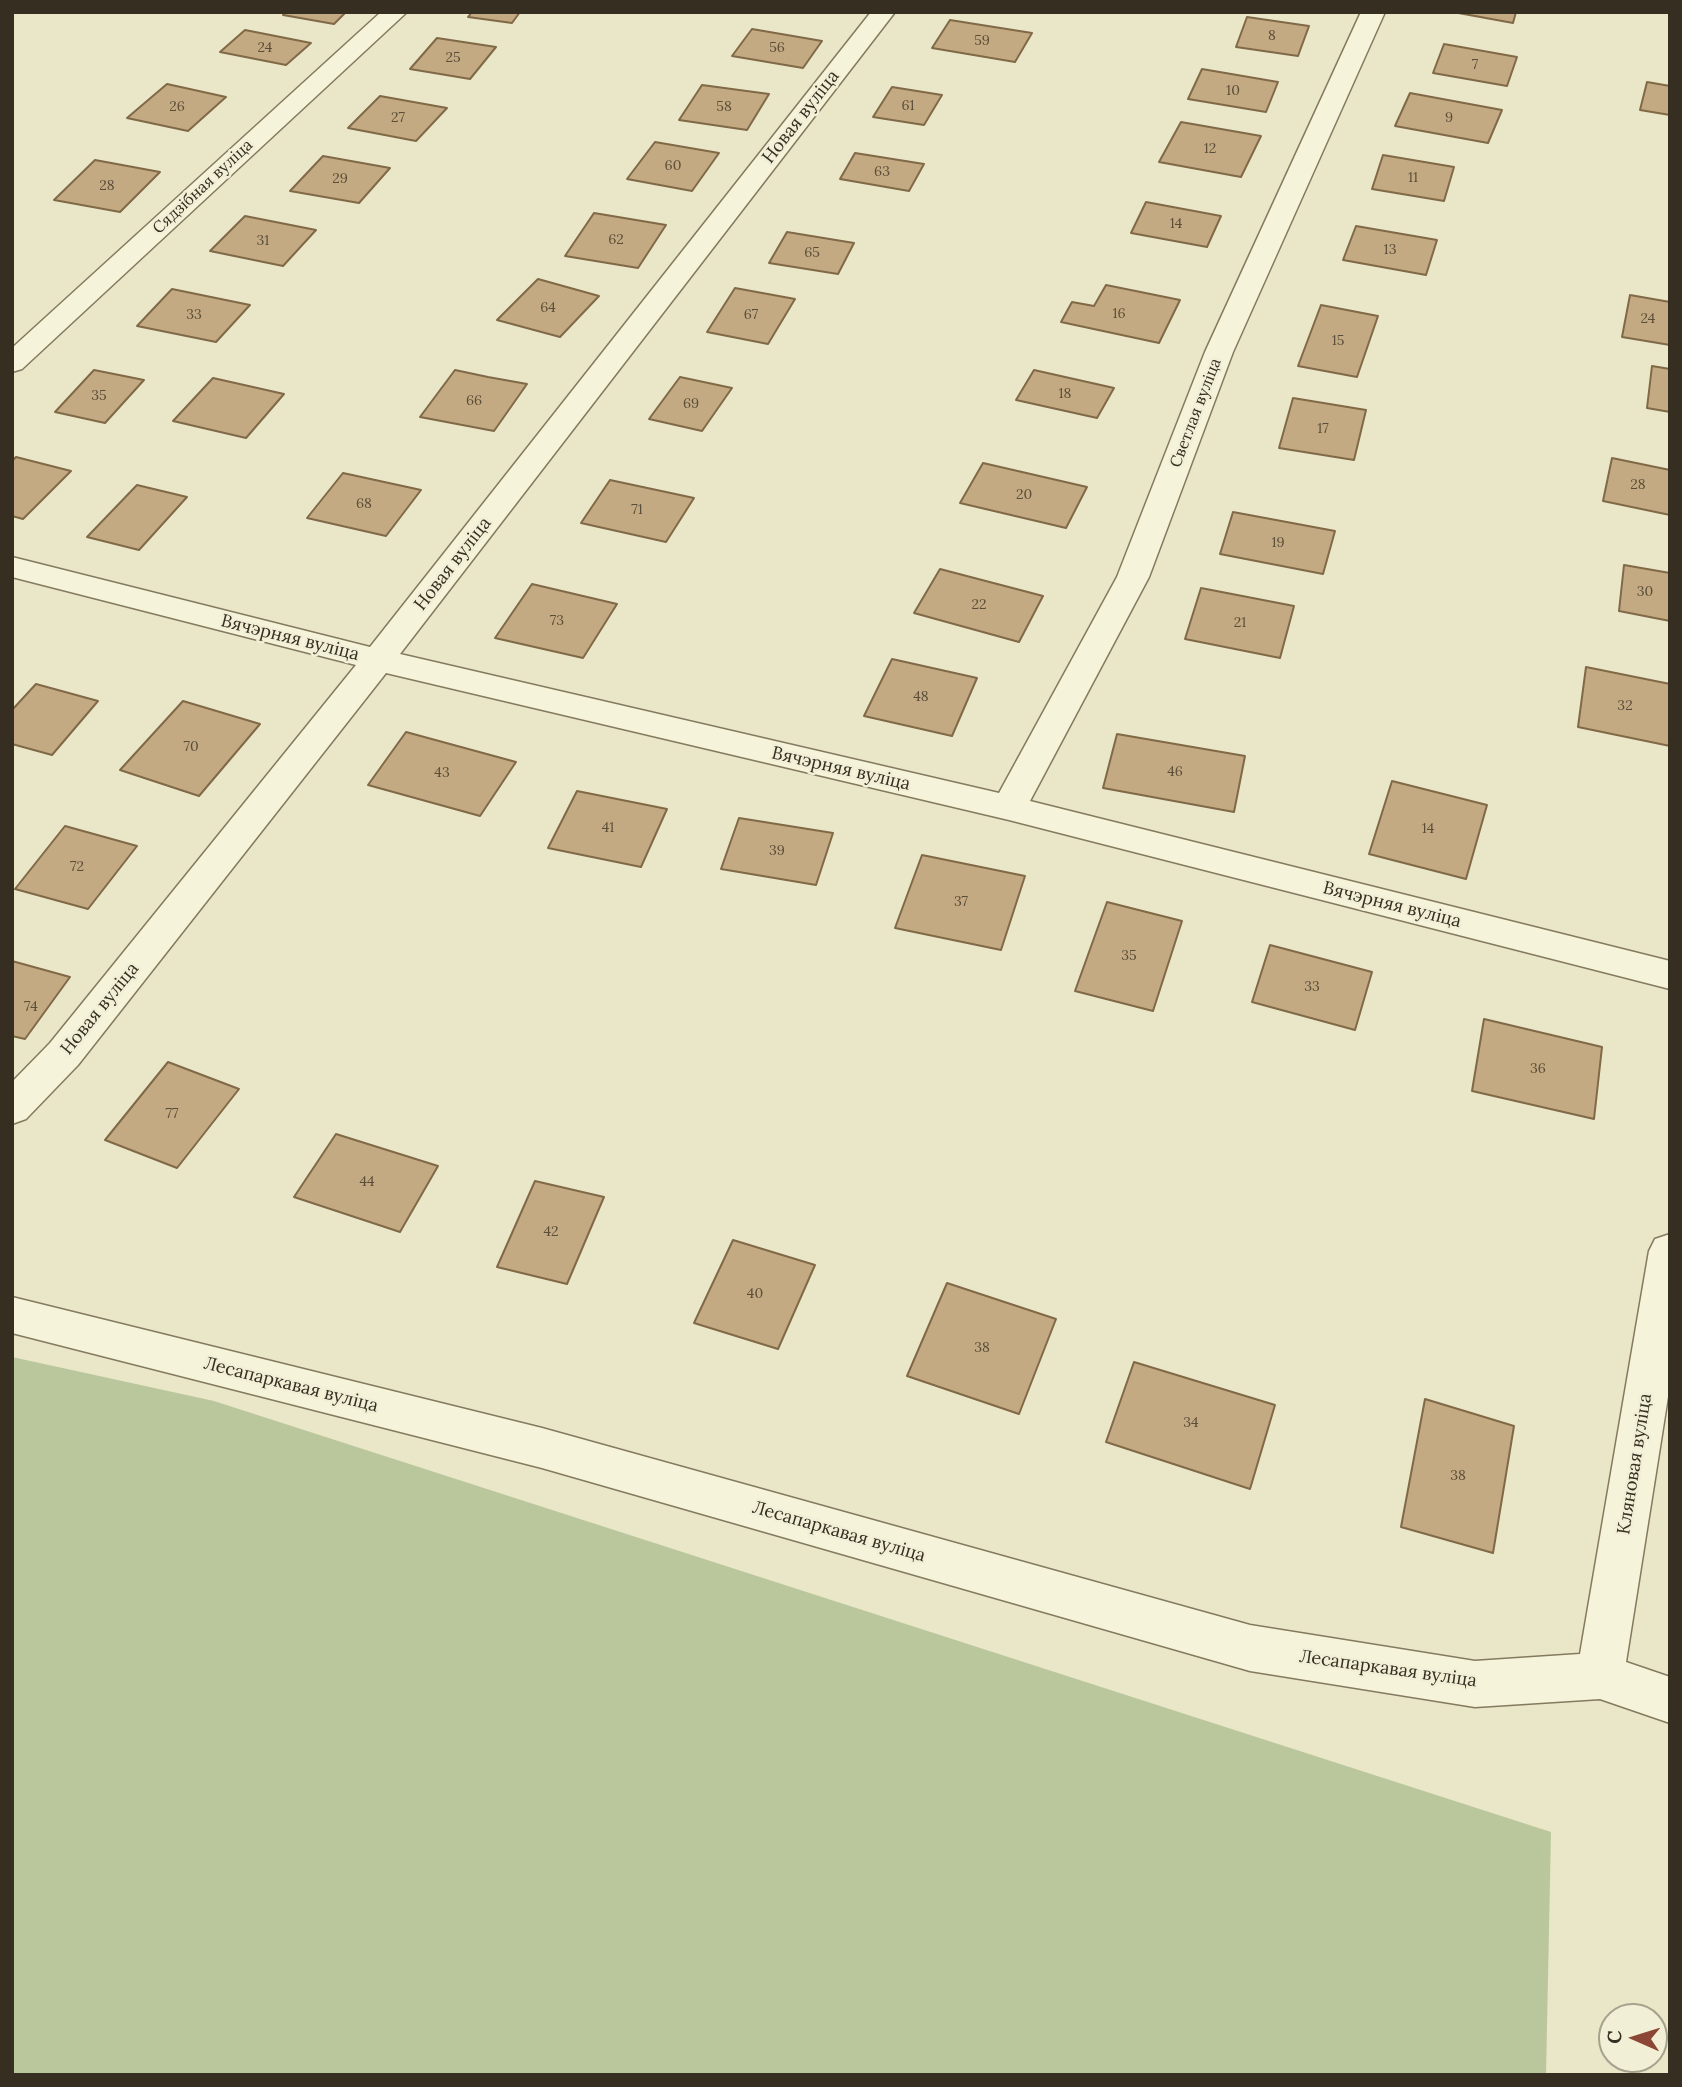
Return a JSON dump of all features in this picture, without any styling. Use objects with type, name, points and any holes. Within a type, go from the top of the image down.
[{"type":"street","name":"Сядзібная вуліца","points":[[12,363],[395,12]]},
{"type":"street","name":"Новая вуліца","points":[[12,1108],[64,1054],[378,660],[883,12]]},
{"type":"street","name":"Светлая вуліца","points":[[1009,808],[1133,577],[1219,352],[1373,12]]},
{"type":"street","name":"Вячэрняя вуліца","points":[[12,567],[378,660],[1009,808],[1670,975]]},
{"type":"street","name":"Кляновая вуліца","points":[[1600,1676],[1670,1251]]},
{"type":"street","name":"Лесапаркавая вуліца","points":[[12,1315],[542,1448],[1250,1648],[1475,1684],[1600,1676],[1670,1700]]},
{"type":"green space","points":[[12,1357],[214,1401],[1551,1832],[1546,2075],[12,2075]]},
{"type":"building","points":[[286,12],[346,12],[334,24],[283,15]]},
{"type":"building","points":[[472,12],[520,12],[512,23],[468,17]]},
{"type":"building","points":[[1453,12],[1516,12],[1513,23]]},
{"type":"building","points":[[1247,17],[1309,26],[1298,56],[1236,47]]},
{"type":"building","points":[[950,20],[1032,33],[1015,62],[932,48]]},
{"type":"building","points":[[752,29],[822,41],[803,68],[732,56]]},
{"type":"building","points":[[245,30],[311,43],[286,65],[220,52]]},
{"type":"building","points":[[437,38],[496,47],[470,79],[410,69]]},
{"type":"building","points":[[1444,44],[1517,57],[1507,86],[1433,73]]},
{"type":"building","points":[[1202,69],[1278,82],[1266,112],[1188,99]]},
{"type":"building","points":[[1647,82],[1670,86],[1670,115],[1640,110]]},
{"type":"building","points":[[167,84],[226,97],[188,131],[127,118]]},
{"type":"building","points":[[702,85],[769,94],[747,130],[679,120]]},
{"type":"building","points":[[892,87],[942,95],[924,125],[873,117]]},
{"type":"building","points":[[1410,93],[1502,110],[1488,143],[1395,126]]},
{"type":"building","points":[[380,96],[447,108],[416,141],[348,128]]},
{"type":"building","points":[[1181,122],[1261,136],[1241,177],[1159,162]]},
{"type":"building","points":[[655,142],[719,153],[692,191],[627,179]]},
{"type":"building","points":[[855,153],[924,164],[909,191],[840,179]]},
{"type":"building","points":[[1383,155],[1454,167],[1444,201],[1372,189]]},
{"type":"building","points":[[323,156],[390,168],[359,203],[290,191]]},
{"type":"building","points":[[95,160],[160,172],[120,212],[54,200]]},
{"type":"building","points":[[1146,202],[1221,216],[1207,247],[1131,233]]},
{"type":"building","points":[[594,213],[666,225],[638,268],[565,256]]},
{"type":"building","points":[[245,216],[316,230],[283,266],[210,251]]},
{"type":"building","points":[[1356,226],[1437,240],[1426,275],[1343,260]]},
{"type":"building","points":[[787,232],[854,243],[838,274],[769,263]]},
{"type":"building","points":[[538,279],[599,296],[560,337],[497,320]]},
{"type":"building","points":[[1106,285],[1180,300],[1159,343],[1061,322],[1072,302],[1094,306]]},
{"type":"building","points":[[735,288],[795,299],[768,344],[707,332]]},
{"type":"building","points":[[172,289],[250,305],[216,342],[137,326]]},
{"type":"building","points":[[1630,295],[1670,302],[1670,345],[1622,337]]},
{"type":"building","points":[[1321,305],[1378,316],[1357,377],[1298,366]]},
{"type":"building","points":[[1652,366],[1670,369],[1670,412],[1647,408]]},
{"type":"building","points":[[94,370],[144,380],[105,423],[55,412]]},
{"type":"building","points":[[455,370],[527,384],[494,431],[420,417]]},
{"type":"building","points":[[1034,370],[1114,388],[1097,418],[1016,400]]},
{"type":"building","points":[[680,377],[732,388],[702,431],[649,419]]},
{"type":"building","points":[[213,378],[284,394],[246,438],[173,421]]},
{"type":"building","points":[[1293,398],[1366,410],[1354,460],[1279,448]]},
{"type":"building","points":[[16,457],[71,471],[23,519],[12,516],[12,461]]},
{"type":"building","points":[[1612,458],[1670,470],[1670,515],[1603,501]]},
{"type":"building","points":[[983,463],[1087,487],[1066,528],[960,503]]},
{"type":"building","points":[[343,473],[421,490],[386,536],[307,518]]},
{"type":"building","points":[[610,480],[694,498],[666,542],[581,523]]},
{"type":"building","points":[[137,485],[187,497],[139,550],[87,537]]},
{"type":"building","points":[[1233,512],[1335,531],[1323,574],[1220,554]]},
{"type":"building","points":[[1624,565],[1670,573],[1670,621],[1619,611]]},
{"type":"building","points":[[940,569],[1043,596],[1019,642],[914,613]]},
{"type":"building","points":[[532,584],[617,604],[583,658],[495,638]]},
{"type":"building","points":[[1201,588],[1294,606],[1280,658],[1185,639]]},
{"type":"building","points":[[892,659],[977,678],[952,736],[864,716]]},
{"type":"building","points":[[1586,667],[1670,684],[1670,746],[1578,727]]},
{"type":"building","points":[[36,684],[98,701],[52,755],[12,744],[12,710]]},
{"type":"building","points":[[183,701],[260,724],[199,796],[120,770]]},
{"type":"building","points":[[406,732],[516,762],[480,816],[368,785]]},
{"type":"building","points":[[1117,734],[1245,756],[1234,812],[1103,788]]},
{"type":"building","points":[[1392,781],[1487,805],[1466,879],[1369,854]]},
{"type":"building","points":[[577,791],[667,809],[641,867],[548,848]]},
{"type":"building","points":[[739,818],[833,833],[816,885],[721,869]]},
{"type":"building","points":[[65,826],[137,846],[88,909],[15,889]]},
{"type":"building","points":[[922,855],[1025,876],[1001,950],[895,928]]},
{"type":"building","points":[[1107,902],[1182,921],[1153,1011],[1075,991]]},
{"type":"building","points":[[1270,945],[1372,972],[1355,1030],[1252,1002]]},
{"type":"building","points":[[12,961],[70,977],[25,1039],[12,1036]]},
{"type":"building","points":[[1484,1019],[1602,1047],[1594,1119],[1472,1091]]},
{"type":"building","points":[[168,1062],[239,1089],[177,1168],[105,1140]]},
{"type":"building","points":[[336,1134],[438,1166],[400,1232],[294,1197]]},
{"type":"building","points":[[535,1181],[604,1197],[567,1284],[497,1267]]},
{"type":"building","points":[[733,1240],[815,1265],[778,1349],[694,1323]]},
{"type":"building","points":[[947,1283],[1056,1319],[1019,1414],[907,1376]]},
{"type":"building","points":[[1134,1362],[1275,1405],[1250,1489],[1106,1442]]},
{"type":"building","points":[[1425,1399],[1514,1426],[1493,1553],[1401,1527]]}]
